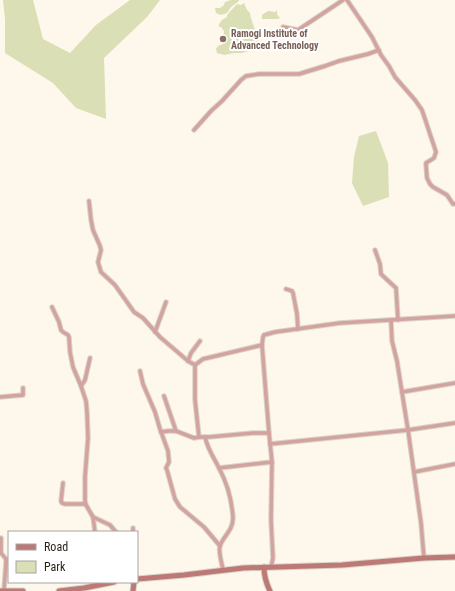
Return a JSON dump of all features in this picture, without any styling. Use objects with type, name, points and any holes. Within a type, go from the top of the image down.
[{"type":"main road","points":[[138,579],[223,570],[342,565],[455,557]]},
{"type":"main road","points":[[264,568],[264,576],[270,591]]},
{"type":"main road","points":[[59,591],[84,588],[101,583]]},
{"type":"main road","points":[[2,590],[23,591]]},
{"type":"street","points":[[284,27],[298,30],[343,0]]},
{"type":"street","points":[[347,0],[372,37],[394,77],[422,110],[436,152],[434,158],[426,163],[427,178],[432,187],[447,195],[455,204]]},
{"type":"street","points":[[194,130],[240,80],[246,76],[259,74],[299,74],[339,60],[368,54],[379,50]]},
{"type":"street","points":[[89,201],[90,220],[101,250],[98,262],[101,272],[115,285],[134,312],[143,318],[155,332],[188,361],[195,365]]},
{"type":"street","points":[[375,250],[380,264],[381,274],[396,288],[398,320]]},
{"type":"street","points":[[286,288],[293,293],[298,329]]},
{"type":"street","points":[[155,332],[166,302]]},
{"type":"street","points":[[52,307],[61,330],[69,337],[73,367],[86,401],[88,423],[84,477],[85,504],[92,516],[95,531]]},
{"type":"street","points":[[271,567],[273,558],[271,520],[272,462],[262,346],[264,335],[340,323],[455,316]]},
{"type":"street","points":[[391,320],[392,341],[397,361],[414,472],[424,558]]},
{"type":"street","points":[[188,361],[190,353],[200,341]]},
{"type":"street","points":[[195,365],[203,359],[262,346]]},
{"type":"street","points":[[81,386],[85,380],[90,358]]},
{"type":"street","points":[[195,365],[199,437]]},
{"type":"street","points":[[140,371],[143,384],[155,412],[168,451],[169,462],[166,468],[175,499],[180,507],[204,527],[220,546]]},
{"type":"street","points":[[402,392],[455,382]]},
{"type":"street","points":[[0,397],[23,395],[23,388]]},
{"type":"street","points":[[164,396],[176,431]]},
{"type":"street","points":[[270,444],[408,430],[455,423]]},
{"type":"street","points":[[161,432],[176,431],[194,438],[269,433]]},
{"type":"street","points":[[205,437],[209,450],[219,468],[229,495],[233,520],[231,528],[220,546],[223,570]]},
{"type":"street","points":[[219,468],[272,462]]},
{"type":"street","points":[[414,472],[455,464]]},
{"type":"street","points":[[63,483],[62,503],[85,504]]},
{"type":"street","points":[[92,516],[110,525],[115,531]]},
{"type":"street","points":[[1,538],[1,553],[6,559],[2,590]]},
{"type":"green space","points":[[3,0],[33,0],[43,39],[70,53],[96,25],[130,0],[160,0],[147,17],[104,58],[106,119],[76,108],[53,83],[5,53],[5,19]]},
{"type":"green space","points":[[231,0],[239,1],[231,7],[227,13],[221,15],[216,13],[215,8],[220,8],[225,2]]},
{"type":"green space","points":[[244,3],[250,13],[261,49],[224,55],[217,53],[216,49],[218,46],[223,44],[224,31],[221,27],[219,27],[219,24],[227,17],[227,15],[237,4],[241,5]]},
{"type":"green space","points":[[277,10],[277,14],[280,18],[262,19],[262,15],[268,11],[275,12]]},
{"type":"green space","points":[[376,131],[388,163],[389,197],[363,206],[352,183],[354,157],[359,136]]},
{"type":"place","name":"Ramogi Institute of Advanced Technology","points":[[223,39]]}]
